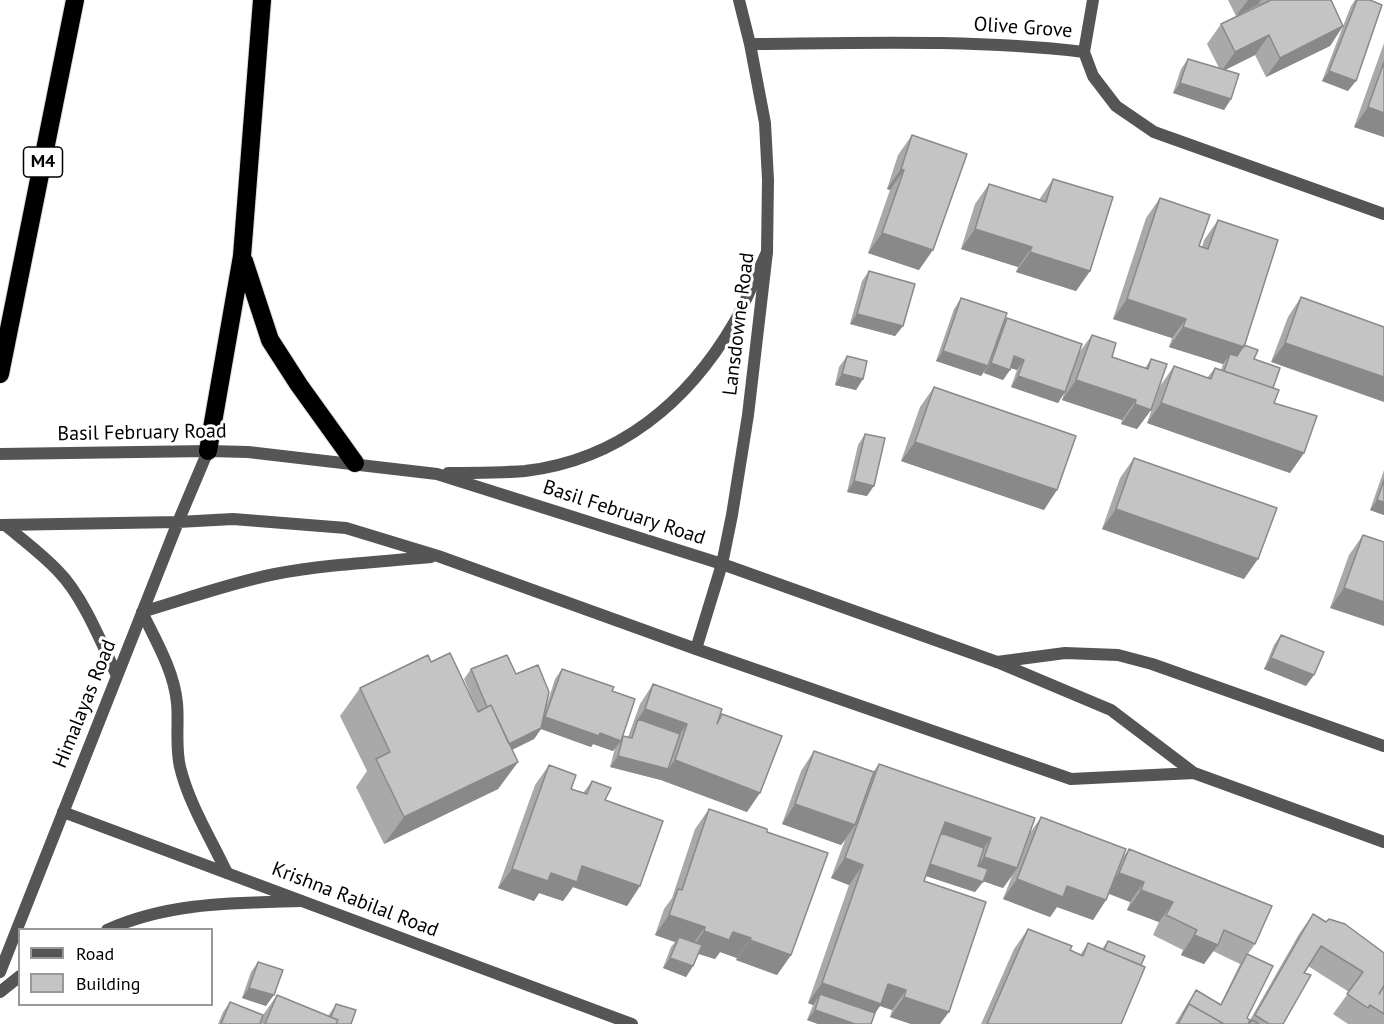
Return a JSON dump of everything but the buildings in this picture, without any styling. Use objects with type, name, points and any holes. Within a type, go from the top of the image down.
[{"type":"highway","name":"M4","points":[[0,375],[75,0]]},
{"type":"highway","points":[[208,451],[243,256],[262,0]]},
{"type":"highway","points":[[243,256],[270,340],[299,386],[356,463]]},
{"type":"street","name":"Lansdowne Road","points":[[696,650],[722,564],[732,515],[748,415],[768,252],[765,123],[739,0]]},
{"type":"street","points":[[1084,52],[1093,0]]},
{"type":"street","name":"Olive Grove","points":[[750,44],[958,43],[1024,45],[1084,52],[1093,76],[1116,106],[1154,132],[1384,213]]},
{"type":"street","points":[[437,474],[526,471],[575,460],[616,444],[654,419],[682,394],[706,365],[734,322],[768,252]]},
{"type":"street","name":"Himalayas Road","points":[[0,972],[208,451]]},
{"type":"street","name":"Basil February Road","points":[[0,454],[248,452],[437,474],[722,564],[997,662],[1111,710],[1194,773],[1384,842]]},
{"type":"street","name":"Basil February Road","points":[[3,525],[233,519],[346,528],[438,556],[696,650],[1071,779],[1194,773]]},
{"type":"street","points":[[3,525],[59,571],[97,633],[117,676]]},
{"type":"street","points":[[227,873],[189,794],[180,767],[176,736],[177,703],[172,680],[142,612],[239,582],[276,574],[328,566],[438,556]]},
{"type":"street","points":[[997,662],[1065,653],[1118,655],[1152,664],[1384,746]]},
{"type":"street","name":"Krishna Rabilal Road","points":[[63,812],[632,1024]]},
{"type":"street","points":[[111,928],[130,919],[171,909],[231,903],[302,901]]},
{"type":"street","points":[[0,992],[18,978]]}]
